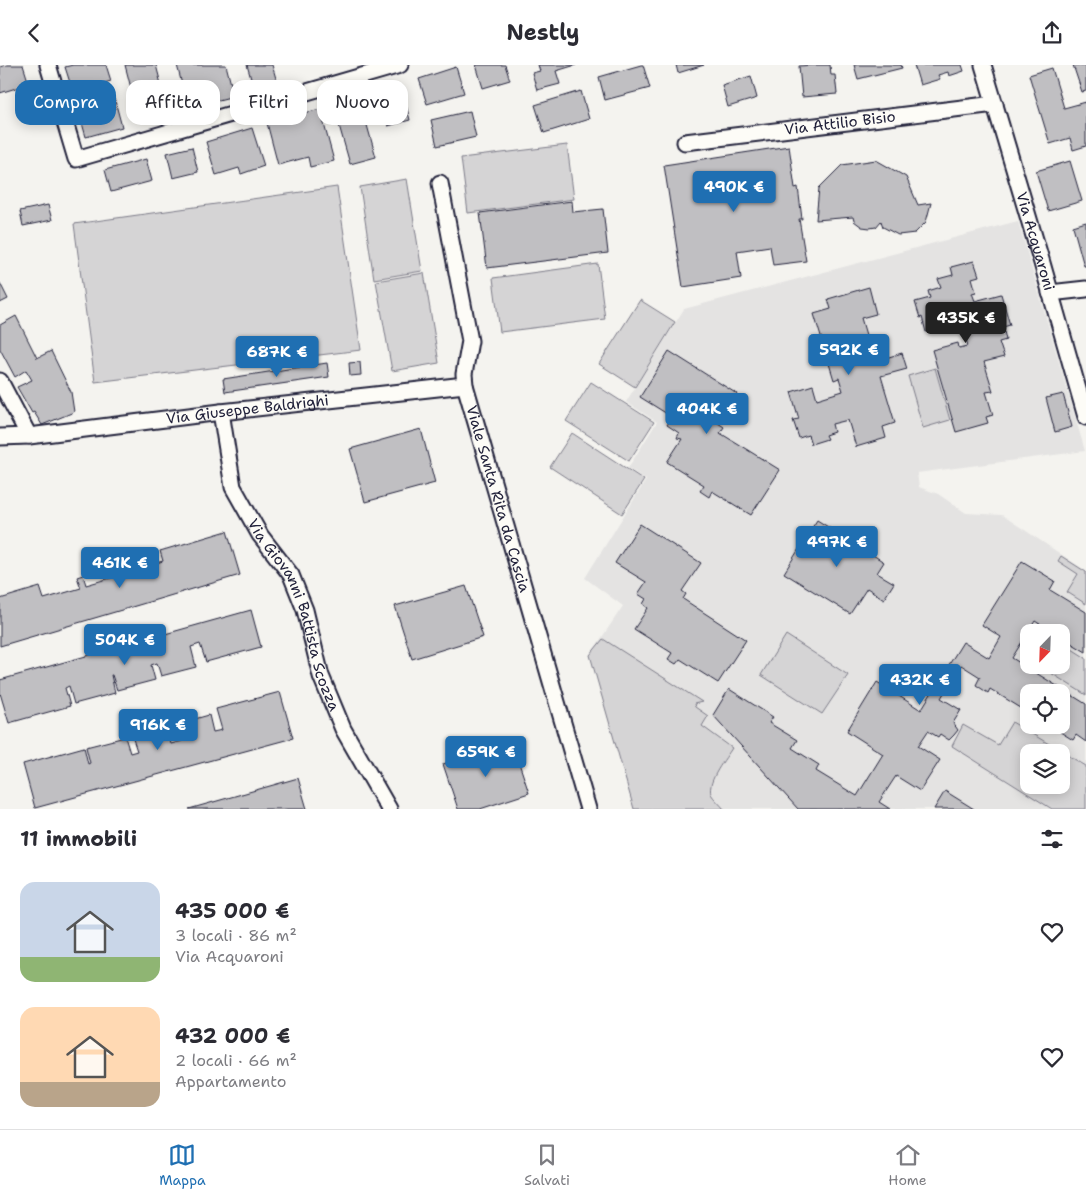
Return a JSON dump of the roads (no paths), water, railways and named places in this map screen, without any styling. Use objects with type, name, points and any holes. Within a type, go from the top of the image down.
[{"type":"street","points":[[48,65],[76,159],[400,65]]},
{"type":"street","name":"Via Acquaroni","points":[[983,65],[1086,417]]},
{"type":"street","name":"Via Attilio Bisio","points":[[684,142],[995,104]]},
{"type":"street","name":"Viale Santa Rita da Cascia","points":[[440,183],[470,341],[464,375],[465,385],[588,809]]},
{"type":"street","points":[[1050,293],[1086,289]]},
{"type":"street","points":[[0,381],[29,436]]},
{"type":"street","name":"Via Giuseppe Baldrighi","points":[[0,437],[29,436],[221,412],[465,385]]},
{"type":"street","name":"Via Giovanni Battista Scozza","points":[[221,412],[232,487],[260,535],[291,575],[305,610],[321,676],[343,729],[390,809]]}]
